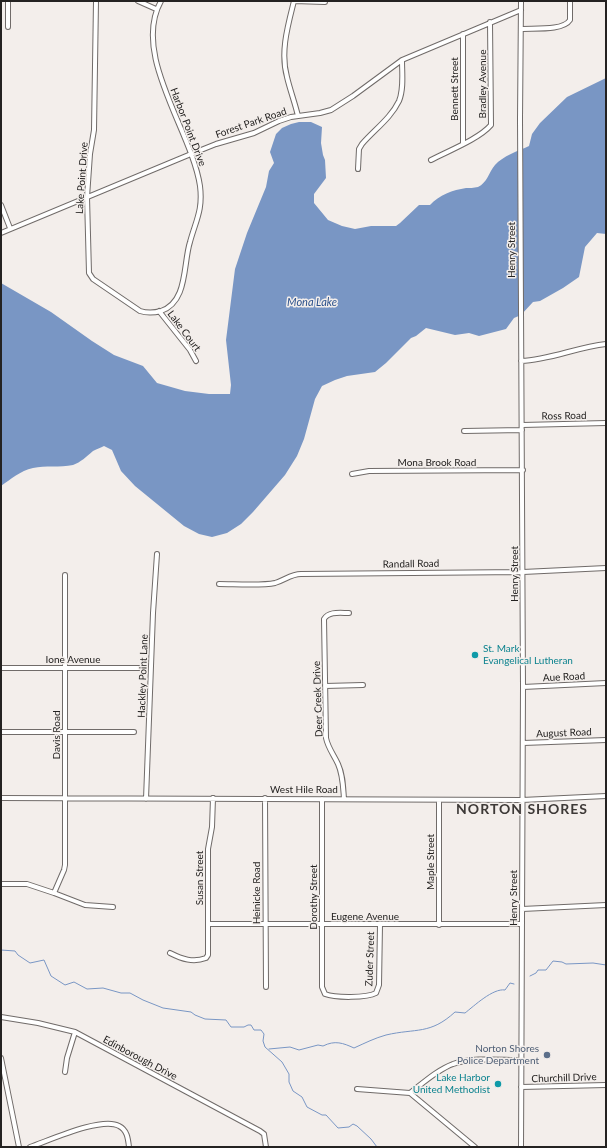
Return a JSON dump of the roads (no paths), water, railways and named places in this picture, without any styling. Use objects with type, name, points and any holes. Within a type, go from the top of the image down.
[{"type":"street","points":[[8,1],[8,27]]},
{"type":"street","name":"Lake Point Drive","points":[[96,1],[94,130],[90,154],[87,197],[88,273],[93,279],[140,311],[144,313],[159,311]]},
{"type":"street","points":[[138,1],[156,9],[161,1]]},
{"type":"street","points":[[298,116],[287,77],[285,56],[287,25],[294,1],[325,2]]},
{"type":"street","name":"Henry Street","points":[[521,1],[521,361],[523,470],[521,1147]]},
{"type":"street","points":[[521,29],[557,27],[569,22],[570,1]]},
{"type":"street","name":"Harbor Point Drive","points":[[156,9],[152,32],[153,47],[173,111],[191,154],[200,184],[201,204],[190,242],[180,293],[171,306],[159,311]]},
{"type":"street","name":"Forest Park Road","points":[[1,233],[216,144],[254,133],[279,121],[331,110],[402,60],[521,10]]},
{"type":"street","name":"Bradley Avenue","points":[[431,160],[463,144],[491,125],[490,22]]},
{"type":"street","name":"Bennett Street","points":[[463,34],[463,144]]},
{"type":"street","points":[[358,169],[359,149],[391,114],[399,100],[403,82],[402,60]]},
{"type":"street","points":[[1,205],[10,228]]},
{"type":"street","name":"Lake Court","points":[[159,311],[190,350],[196,361]]},
{"type":"street","points":[[521,361],[539,360],[582,347],[606,344]]},
{"type":"street","name":"Ross Road","points":[[464,431],[606,423]]},
{"type":"street","name":"Mona Brook Road","points":[[352,474],[369,471],[523,470]]},
{"type":"street","name":"Hackley Point Lane","points":[[146,799],[157,554]]},
{"type":"street","name":"Randall Road","points":[[219,584],[270,584],[295,574],[523,572],[606,568]]},
{"type":"street","name":"Davis Road","points":[[54,893],[64,870],[66,798],[65,575]]},
{"type":"street","name":"Deer Creek Drive","points":[[344,798],[342,773],[338,762],[328,746],[326,738],[324,619],[331,613],[349,613]]},
{"type":"street","name":"Ione Avenue","points":[[1,668],[144,668]]},
{"type":"street","name":"Aue Road","points":[[523,686],[606,683]]},
{"type":"street","points":[[325,686],[363,685]]},
{"type":"street","points":[[1,732],[134,732]]},
{"type":"street","name":"August Road","points":[[523,743],[606,740]]},
{"type":"street","name":"West Hile Road","points":[[1,798],[344,798],[522,800],[606,796]]},
{"type":"street","name":"Susan Street","points":[[170,952],[179,957],[193,961],[206,958],[208,955],[208,849],[212,827],[214,798]]},
{"type":"street","name":"Heinicke Road","points":[[265,798],[266,987]]},
{"type":"street","name":"Dorothy Street","points":[[322,799],[322,987],[325,994],[332,996],[368,995],[376,993]]},
{"type":"street","name":"Maple Street","points":[[439,800],[439,925]]},
{"type":"street","points":[[1,884],[27,884],[85,906],[113,906]]},
{"type":"street","points":[[522,909],[606,905]]},
{"type":"street","name":"Eugene Avenue","points":[[208,924],[522,924]]},
{"type":"street","name":"Zuder Street","points":[[376,993],[379,985],[380,925]]},
{"type":"street","name":"Edinborough Drive","points":[[1,1017],[44,1024],[75,1032],[264,1134],[266,1147]]},
{"type":"street","points":[[65,1072],[66,1058],[75,1032]]},
{"type":"street","points":[[1,1058],[19,1147]]},
{"type":"street","points":[[410,1093],[435,1074],[454,1064],[468,1060],[521,1060]]},
{"type":"street","name":"Churchill Drive","points":[[522,1087],[606,1085]]},
{"type":"street","points":[[357,1089],[410,1093],[475,1147]]},
{"type":"street","points":[[30,1147],[84,1127],[99,1125],[118,1125],[126,1132],[129,1147]]},
{"type":"water","name":"Mona Lake","points":[[606,78],[606,234],[597,233],[585,247],[579,277],[540,301],[533,302],[521,315],[514,318],[506,329],[479,336],[469,333],[455,335],[426,328],[411,338],[375,372],[347,376],[322,386],[315,399],[304,439],[297,456],[285,475],[241,524],[227,533],[212,537],[199,534],[184,526],[135,486],[121,471],[112,450],[104,446],[93,451],[81,461],[73,465],[28,469],[1,486],[1,283],[51,312],[114,355],[143,366],[157,383],[185,391],[209,394],[230,394],[231,385],[226,340],[235,269],[247,233],[266,187],[269,171],[274,163],[270,152],[276,134],[282,128],[299,122],[311,122],[322,127],[321,143],[325,160],[326,178],[314,194],[314,203],[328,220],[342,226],[355,229],[371,226],[396,226],[419,205],[430,205],[438,198],[456,190],[478,187],[481,185],[498,162],[529,146],[532,134],[540,123],[567,97]]},
{"type":"waterway","points":[[1,950],[15,951],[18,955],[30,963],[44,960],[51,976],[65,985],[74,982],[87,989],[103,988],[121,993],[130,993],[163,1008],[191,1012],[205,1019],[226,1020],[231,1027],[244,1027],[251,1025],[254,1030],[261,1030],[264,1034],[263,1041],[265,1047],[282,1062],[289,1074],[289,1082],[293,1091],[302,1097],[307,1107],[322,1115],[326,1115],[338,1128],[349,1127],[353,1124],[357,1126],[377,1147]]},
{"type":"waterway","points":[[530,976],[538,970],[546,970],[553,961],[566,964],[593,963],[606,965]]},
{"type":"waterway","points":[[269,1049],[290,1047],[299,1050],[318,1045],[323,1046],[331,1043],[343,1044],[354,1048],[386,1035],[430,1028],[455,1012],[465,1013],[489,995],[500,990],[505,990],[510,983],[514,984]]},
{"type":"place","name":"St. Mark Evangelical Lutheran","points":[[475,655]]},
{"type":"place","name":"Norton Shores Police Department","points":[[547,1055]]},
{"type":"place","name":"Lake Harbor United Methodist","points":[[498,1084]]},
{"type":"district","name":"NORTON SHORES","points":[[522,809]]}]
